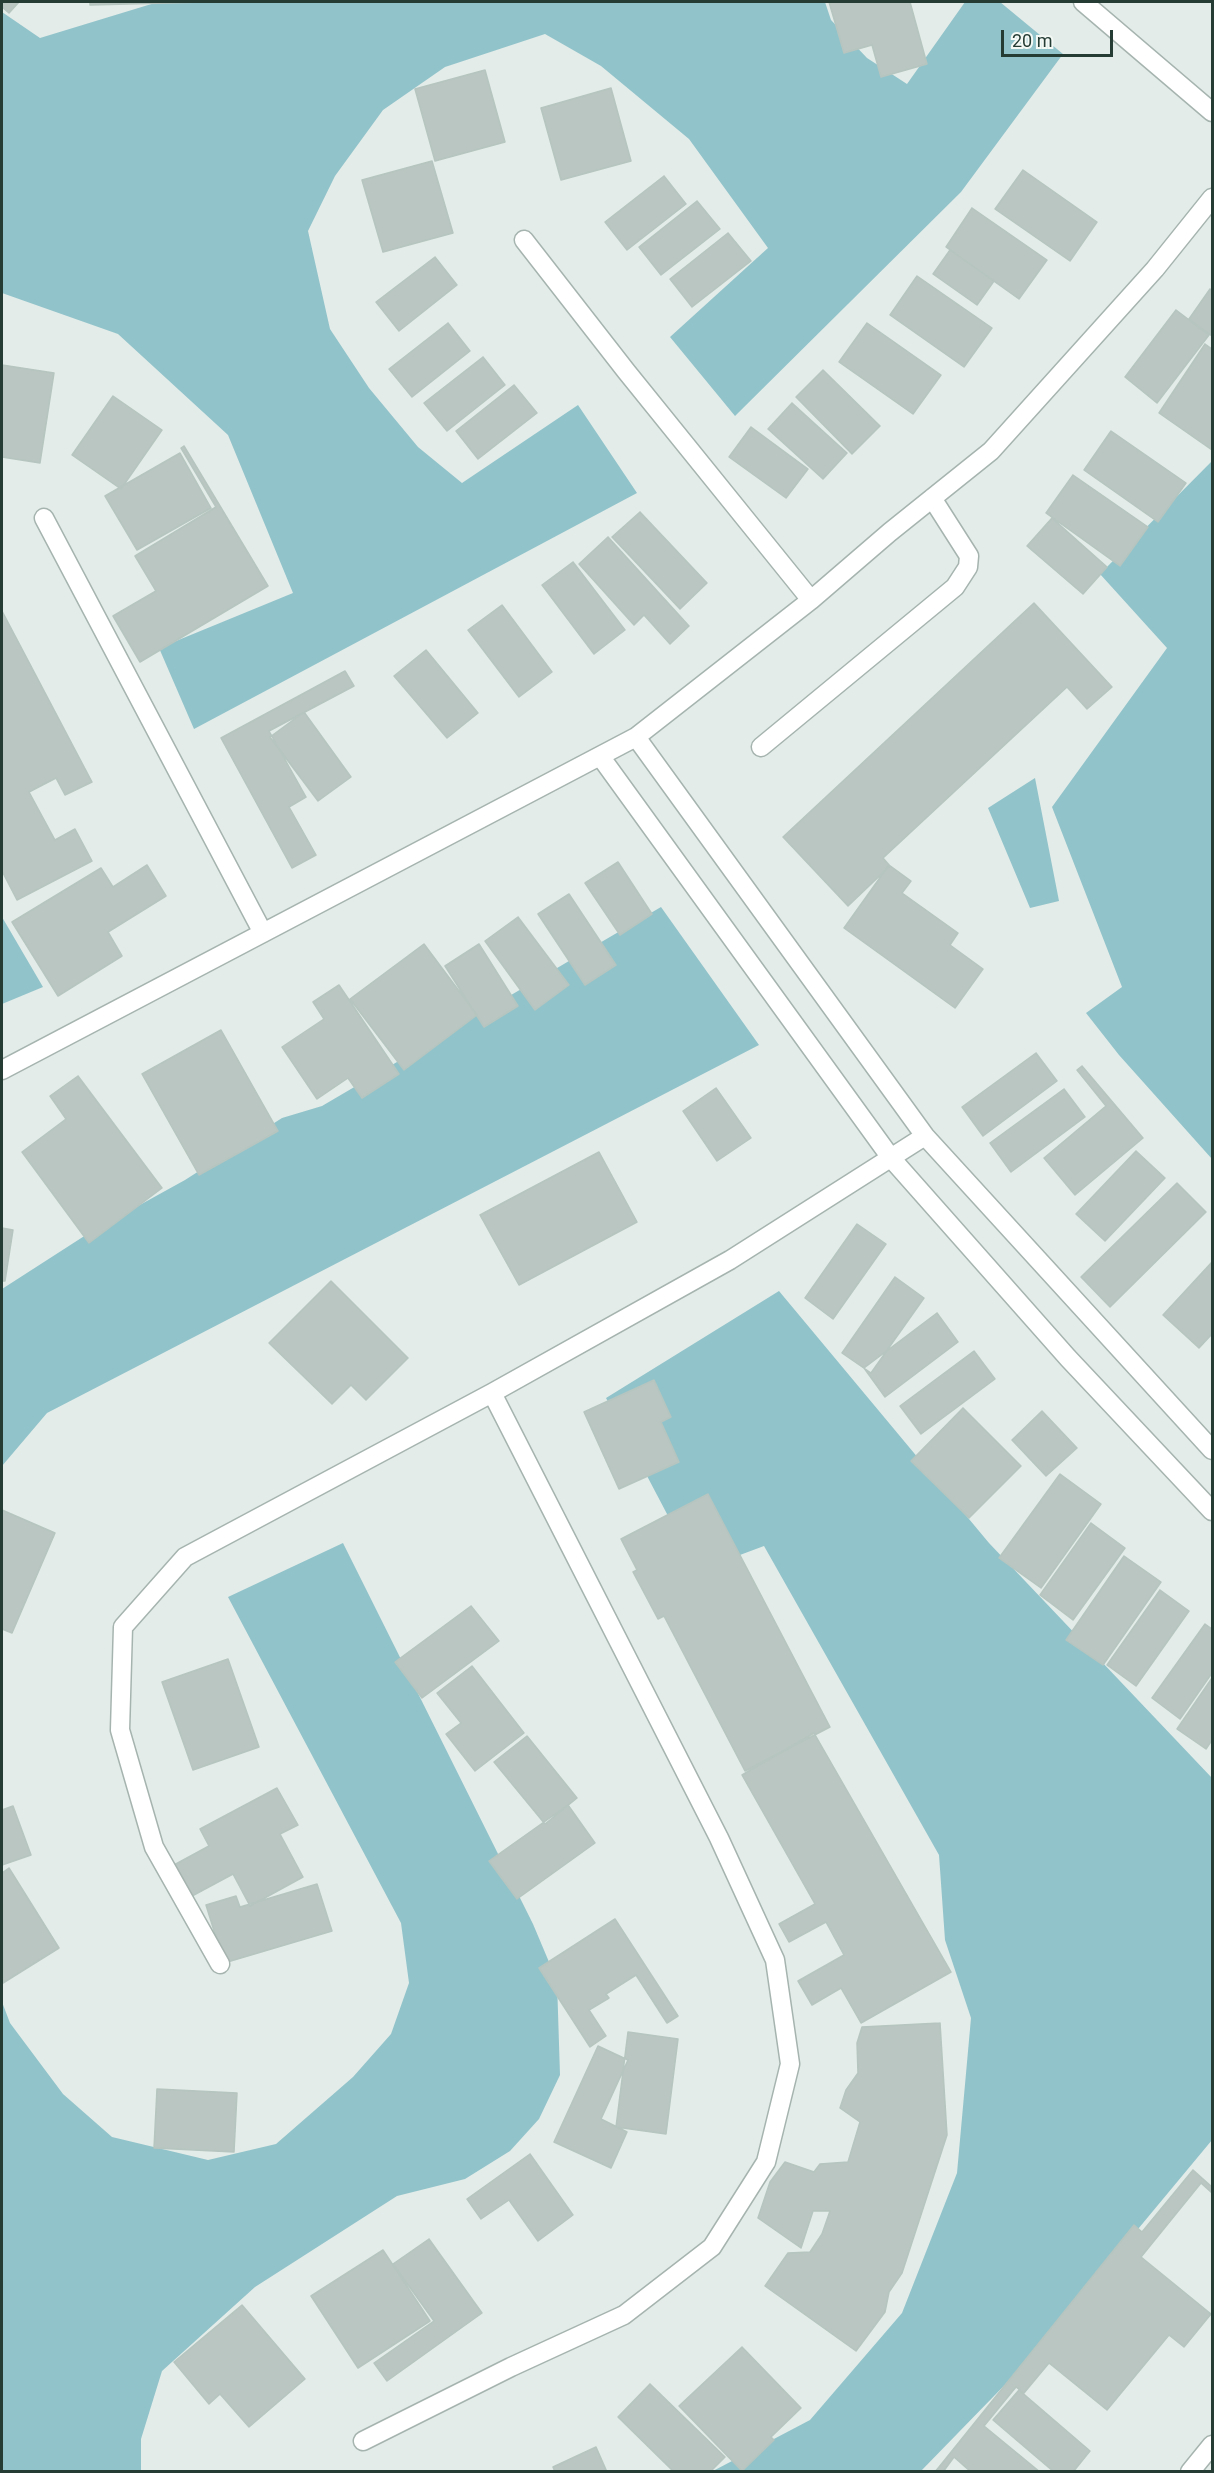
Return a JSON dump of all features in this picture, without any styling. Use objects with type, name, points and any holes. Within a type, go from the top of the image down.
[{"type":"street","points":[[1083,2],[1212,112]]},
{"type":"street","points":[[2,1070],[636,737],[811,600],[991,451],[1155,269],[1212,198]]},
{"type":"street","points":[[525,240],[626,371],[811,600]]},
{"type":"street","points":[[761,747],[955,587],[968,567],[969,556],[965,546],[932,498]]},
{"type":"street","points":[[44,518],[263,933]]},
{"type":"street","points":[[636,737],[925,1136],[1212,1450]]},
{"type":"street","points":[[600,756],[891,1158],[1068,1358],[1212,1511]]},
{"type":"street","points":[[220,1964],[154,1847],[120,1730],[123,1627],[185,1557],[492,1393],[730,1260],[925,1136]]},
{"type":"street","points":[[363,2441],[511,2367],[624,2315],[712,2247],[766,2162],[790,2064],[775,1960],[720,1838],[492,1393]]},
{"type":"street","points":[[1190,2472],[1212,2445]]},
{"type":"water","points":[[158,2],[825,2],[831,20],[867,58],[907,84],[965,2],[1000,2],[1063,54],[961,192],[735,416],[670,337],[768,248],[689,139],[601,66],[545,34],[445,67],[383,110],[335,176],[308,231],[330,329],[369,388],[418,447],[462,483],[578,405],[637,493],[194,729],[159,648],[293,593],[228,435],[118,334],[2,293],[2,12],[40,38]]},
{"type":"water","points":[[1212,461],[1212,1159],[1119,1055],[1086,1013],[1122,987],[1052,807],[1167,648],[1100,574]]},
{"type":"water","points":[[1035,778],[1059,901],[1030,908],[988,808]]},
{"type":"water","points":[[661,907],[759,1045],[47,1413],[2,1466],[2,1289],[89,1233],[185,1180],[282,1118],[322,1106]]},
{"type":"water","points":[[2,917],[43,987],[2,1004]]},
{"type":"water","points":[[779,1291],[989,1543],[1212,1778],[1212,2140],[1030,2359],[921,2471],[713,2471],[810,2420],[902,2313],[957,2173],[971,2018],[945,1940],[939,1855],[764,1546],[697,1571],[606,1398]]},
{"type":"water","points":[[343,1543],[533,1924],[557,1981],[560,2075],[539,2119],[510,2151],[465,2179],[397,2196],[255,2287],[162,2371],[141,2439],[141,2471],[2,2471],[2,2002],[10,2023],[63,2094],[112,2137],[208,2160],[276,2144],[353,2077],[391,2034],[409,1983],[401,1923],[228,1597]]},
{"type":"building","points":[[2,2],[19,2],[9,13],[2,7]]},
{"type":"building","points":[[90,2],[206,2],[90,5]]},
{"type":"building","points":[[829,2],[910,2],[927,64],[881,77],[872,45],[844,53]]},
{"type":"building","points":[[485,70],[505,142],[435,161],[415,89]]},
{"type":"building","points":[[611,88],[631,161],[561,180],[541,108]]},
{"type":"building","points":[[432,161],[453,233],[383,252],[362,180]]},
{"type":"building","points":[[1023,170],[1097,222],[1070,261],[995,209]]},
{"type":"building","points":[[664,176],[686,204],[627,250],[605,222]]},
{"type":"building","points":[[697,201],[720,229],[661,275],[639,247]]},
{"type":"building","points":[[972,208],[1047,260],[1019,299],[946,247]]},
{"type":"building","points":[[728,233],[751,261],[692,307],[670,279]]},
{"type":"building","points":[[950,250],[994,281],[977,305],[933,274]]},
{"type":"building","points":[[435,257],[457,285],[399,331],[376,302]]},
{"type":"building","points":[[917,276],[992,328],[964,367],[890,315]]},
{"type":"building","points":[[1210,289],[1212,291],[1212,336],[1189,319]]},
{"type":"building","points":[[1176,310],[1209,335],[1157,403],[1125,377]]},
{"type":"building","points":[[448,323],[470,351],[412,397],[389,369]]},
{"type":"building","points":[[867,323],[941,375],[913,414],[839,362]]},
{"type":"building","points":[[1205,344],[1212,349],[1212,450],[1159,413]]},
{"type":"building","points":[[483,357],[505,385],[447,431],[424,403]]},
{"type":"building","points":[[2,365],[54,373],[40,463],[2,457]]},
{"type":"building","points":[[823,370],[880,426],[852,454],[796,397]]},
{"type":"building","points":[[514,385],[537,413],[478,459],[456,431]]},
{"type":"building","points":[[113,396],[162,430],[121,489],[72,455]]},
{"type":"building","points":[[792,403],[847,453],[823,479],[768,429]]},
{"type":"building","points":[[751,427],[808,469],[786,498],[729,457]]},
{"type":"building","points":[[1111,431],[1186,483],[1158,522],[1084,470]]},
{"type":"building","points":[[184,446],[268,586],[140,662],[113,616],[156,591],[135,556],[216,507],[181,448]]},
{"type":"building","points":[[180,453],[211,508],[137,550],[105,496]]},
{"type":"building","points":[[1073,475],[1148,527],[1120,566],[1046,513]]},
{"type":"building","points":[[640,512],[707,583],[680,609],[612,537]]},
{"type":"building","points":[[1052,518],[1107,567],[1083,594],[1027,546]]},
{"type":"building","points":[[608,537],[689,626],[670,644],[644,615],[634,625],[579,564]]},
{"type":"building","points":[[573,562],[625,630],[594,654],[542,585]]},
{"type":"building","points":[[1034,603],[1112,687],[1087,709],[1067,687],[883,858],[890,866],[848,906],[783,837]]},
{"type":"building","points":[[502,605],[552,672],[519,697],[468,630]]},
{"type":"building","points":[[2,611],[92,782],[65,795],[56,778],[29,792],[55,840],[75,829],[92,861],[17,900],[2,871]]},
{"type":"building","points":[[426,650],[478,713],[447,738],[394,676]]},
{"type":"building","points":[[345,671],[354,686],[269,731],[306,797],[289,807],[316,855],[292,868],[221,738]]},
{"type":"building","points":[[304,712],[351,777],[318,801],[270,737]]},
{"type":"building","points":[[618,862],[652,914],[620,935],[585,883]]},
{"type":"building","points":[[147,865],[166,896],[108,932],[122,956],[58,996],[12,922],[101,868],[113,887]]},
{"type":"building","points":[[889,865],[911,881],[902,893],[958,933],[950,945],[983,969],[955,1008],[844,928]]},
{"type":"building","points":[[569,894],[616,965],[585,985],[538,914]]},
{"type":"building","points":[[518,917],[569,985],[535,1010],[485,941]]},
{"type":"building","points":[[424,944],[477,1015],[404,1070],[350,999]]},
{"type":"building","points":[[479,944],[518,1006],[484,1027],[445,966]]},
{"type":"building","points":[[339,985],[399,1074],[362,1098],[348,1078],[317,1099],[282,1047],[324,1019],[313,1002]]},
{"type":"building","points":[[221,1030],[278,1131],[199,1175],[142,1074]]},
{"type":"building","points":[[1036,1053],[1057,1081],[983,1136],[962,1107]]},
{"type":"building","points":[[1082,1066],[1143,1138],[1075,1195],[1044,1158],[1106,1106],[1077,1070]]},
{"type":"building","points":[[78,1076],[162,1188],[89,1243],[22,1152],[66,1119],[50,1096]]},
{"type":"building","points":[[716,1088],[751,1138],[717,1161],[683,1111]]},
{"type":"building","points":[[1064,1089],[1085,1117],[1011,1172],[990,1143]]},
{"type":"building","points":[[1136,1151],[1165,1178],[1105,1241],[1076,1214]]},
{"type":"building","points":[[599,1152],[637,1222],[519,1285],[480,1215]]},
{"type":"building","points":[[1177,1183],[1206,1212],[1110,1307],[1081,1277]]},
{"type":"building","points":[[857,1224],[886,1244],[833,1319],[805,1298]]},
{"type":"building","points":[[2,1228],[13,1230],[5,1281],[2,1281]]},
{"type":"building","points":[[1212,1262],[1212,1334],[1199,1348],[1163,1315]]},
{"type":"building","points":[[895,1277],[924,1298],[871,1373],[842,1353]]},
{"type":"building","points":[[331,1281],[408,1358],[366,1400],[351,1385],[332,1404],[269,1343]]},
{"type":"building","points":[[937,1313],[958,1342],[885,1397],[864,1368]]},
{"type":"building","points":[[974,1351],[995,1379],[921,1434],[900,1406]]},
{"type":"building","points":[[654,1380],[671,1417],[661,1422],[679,1462],[619,1489],[584,1412]]},
{"type":"building","points":[[963,1408],[1021,1466],[969,1518],[911,1461]]},
{"type":"building","points":[[1042,1411],[1077,1448],[1046,1476],[1012,1440]]},
{"type":"building","points":[[1060,1474],[1101,1504],[1041,1588],[999,1558]]},
{"type":"building","points":[[708,1494],[830,1727],[745,1771],[664,1616],[658,1619],[633,1572],[637,1570],[621,1539]]},
{"type":"building","points":[[2,1510],[55,1533],[12,1633],[2,1629]]},
{"type":"building","points":[[1091,1523],[1125,1548],[1073,1620],[1040,1595]]},
{"type":"building","points":[[1124,1556],[1161,1582],[1103,1665],[1066,1640]]},
{"type":"building","points":[[1160,1590],[1189,1611],[1136,1686],[1107,1665]]},
{"type":"building","points":[[471,1606],[499,1641],[422,1698],[395,1662]]},
{"type":"building","points":[[1205,1624],[1212,1629],[1212,1673],[1180,1719],[1152,1698]]},
{"type":"building","points":[[228,1659],[259,1747],[193,1770],[162,1682]]},
{"type":"building","points":[[472,1666],[524,1733],[475,1771],[446,1734],[461,1723],[437,1693]]},
{"type":"building","points":[[1212,1678],[1212,1740],[1206,1749],[1177,1729]]},
{"type":"building","points":[[814,1733],[951,1972],[861,2023],[841,1988],[812,2005],[798,1981],[844,1955],[826,1922],[789,1942],[779,1924],[815,1904],[742,1775]]},
{"type":"building","points":[[527,1736],[577,1798],[545,1824],[494,1762]]},
{"type":"building","points":[[277,1788],[298,1825],[280,1834],[303,1877],[250,1906],[233,1874],[192,1896],[174,1865],[209,1846],[200,1829]]},
{"type":"building","points":[[568,1805],[595,1843],[517,1899],[489,1861]]},
{"type":"building","points":[[13,1806],[31,1855],[2,1865],[2,1810]]},
{"type":"building","points":[[9,1868],[59,1948],[3,1983],[2,1873]]},
{"type":"building","points":[[317,1884],[332,1931],[224,1963],[206,1905],[236,1896],[240,1907]]},
{"type":"building","points":[[615,1919],[678,2016],[667,2023],[636,1975],[606,1994],[609,1998],[589,2010],[606,2036],[590,2047],[539,1968]]},
{"type":"building","points":[[940,2023],[947,2135],[902,2273],[889,2292],[885,2312],[856,2351],[765,2286],[788,2253],[810,2252],[822,2234],[830,2211],[813,2211],[801,2248],[758,2218],[770,2182],[785,2162],[814,2172],[820,2164],[848,2162],[860,2122],[840,2108],[846,2090],[858,2073],[857,2043],[862,2027]]},
{"type":"building","points":[[628,2032],[678,2039],[666,2134],[616,2127]]},
{"type":"building","points":[[598,2046],[628,2060],[601,2119],[627,2132],[611,2168],[554,2142]]},
{"type":"building","points":[[157,2089],[237,2093],[234,2152],[154,2148]]},
{"type":"building","points":[[530,2154],[573,2215],[538,2241],[509,2200],[481,2219],[467,2199]]},
{"type":"building","points":[[1193,2170],[1212,2187],[1212,2193],[1201,2183],[1141,2257],[1211,2314],[1184,2347],[1169,2335],[1107,2410],[1049,2363],[1024,2393],[1016,2387],[984,2426],[1040,2472],[971,2472],[954,2457],[943,2472],[935,2472],[1134,2225],[1142,2232]]},
{"type":"building","points":[[429,2239],[482,2313],[387,2381],[374,2363],[434,2321],[393,2264]]},
{"type":"building","points":[[383,2250],[430,2321],[358,2368],[311,2296]]},
{"type":"building","points":[[242,2305],[305,2379],[249,2427],[220,2394],[209,2404],[174,2362]]},
{"type":"building","points":[[742,2347],[801,2408],[771,2437],[774,2440],[742,2471],[679,2406]]},
{"type":"building","points":[[650,2384],[725,2457],[710,2472],[674,2472],[618,2417]]},
{"type":"building","points":[[1019,2390],[1090,2451],[1073,2472],[1054,2472],[993,2420]]},
{"type":"building","points":[[596,2447],[607,2472],[555,2472],[553,2467]]}]
